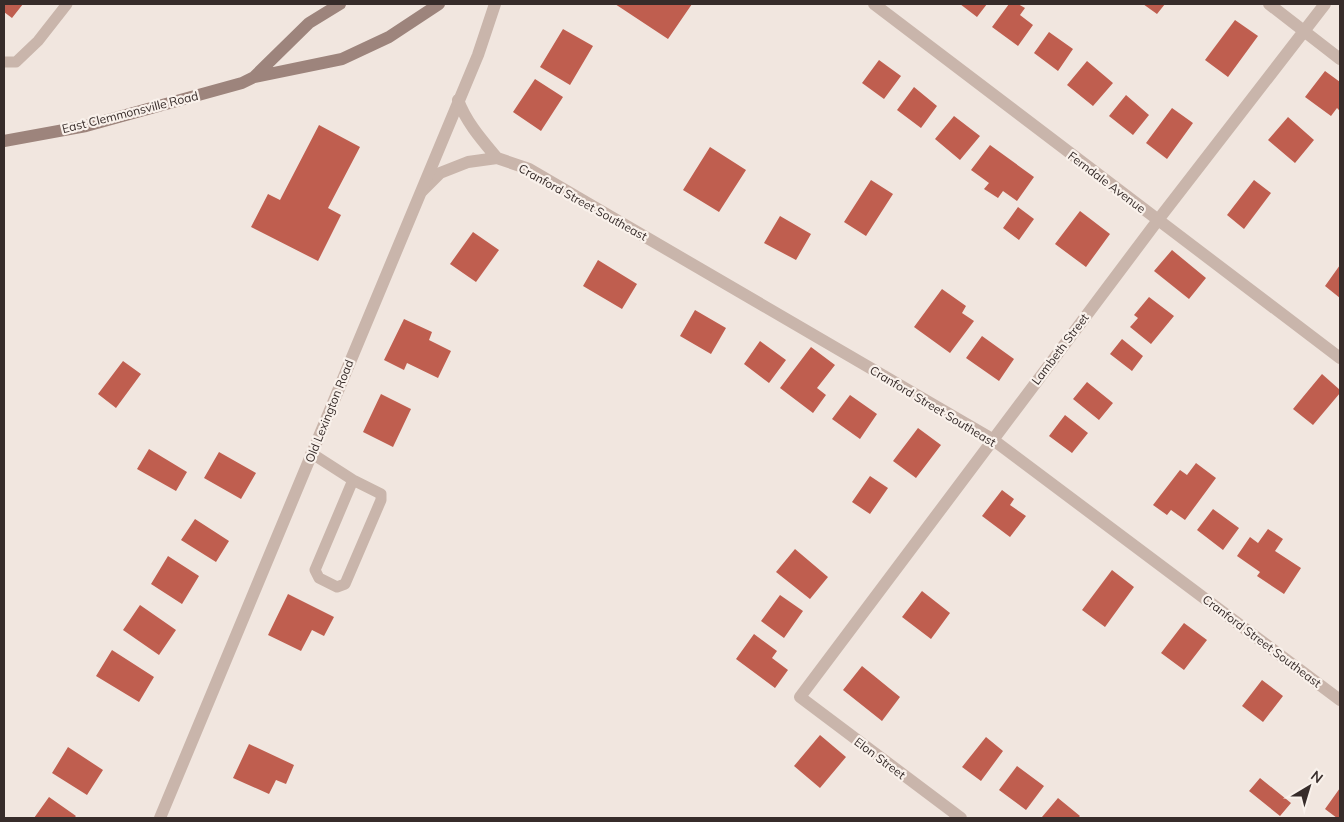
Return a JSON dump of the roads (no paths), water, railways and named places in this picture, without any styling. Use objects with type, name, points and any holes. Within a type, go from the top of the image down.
[{"type":"main road","name":"East Clemmonsville Road","points":[[254,77],[309,23],[340,4]]},
{"type":"main road","name":"East Clemmonsville Road","points":[[4,141],[86,126],[242,83],[254,77],[342,59],[389,37],[439,4]]},
{"type":"street","name":"Old Lexington Road","points":[[160,818],[478,55],[495,4]]},
{"type":"street","name":"Ferndale Avenue","points":[[874,4],[1340,358]]},
{"type":"street","points":[[1269,4],[1340,59]]},
{"type":"street","name":"Lambeth Street","points":[[800,697],[992,439],[1325,4]]},
{"type":"street","points":[[458,100],[475,131],[497,158]]},
{"type":"street","name":"Cranford Street Southeast","points":[[419,194],[440,172],[468,162],[497,158],[529,170],[992,439],[1340,700]]},
{"type":"street","name":"Elon Street","points":[[800,697],[961,818]]},
{"type":"lane","points":[[4,62],[16,62],[38,41],[67,4]]},
{"type":"lane","points":[[311,453],[353,480],[381,494],[381,500],[345,584],[337,588],[319,578],[315,570],[353,480]]}]
